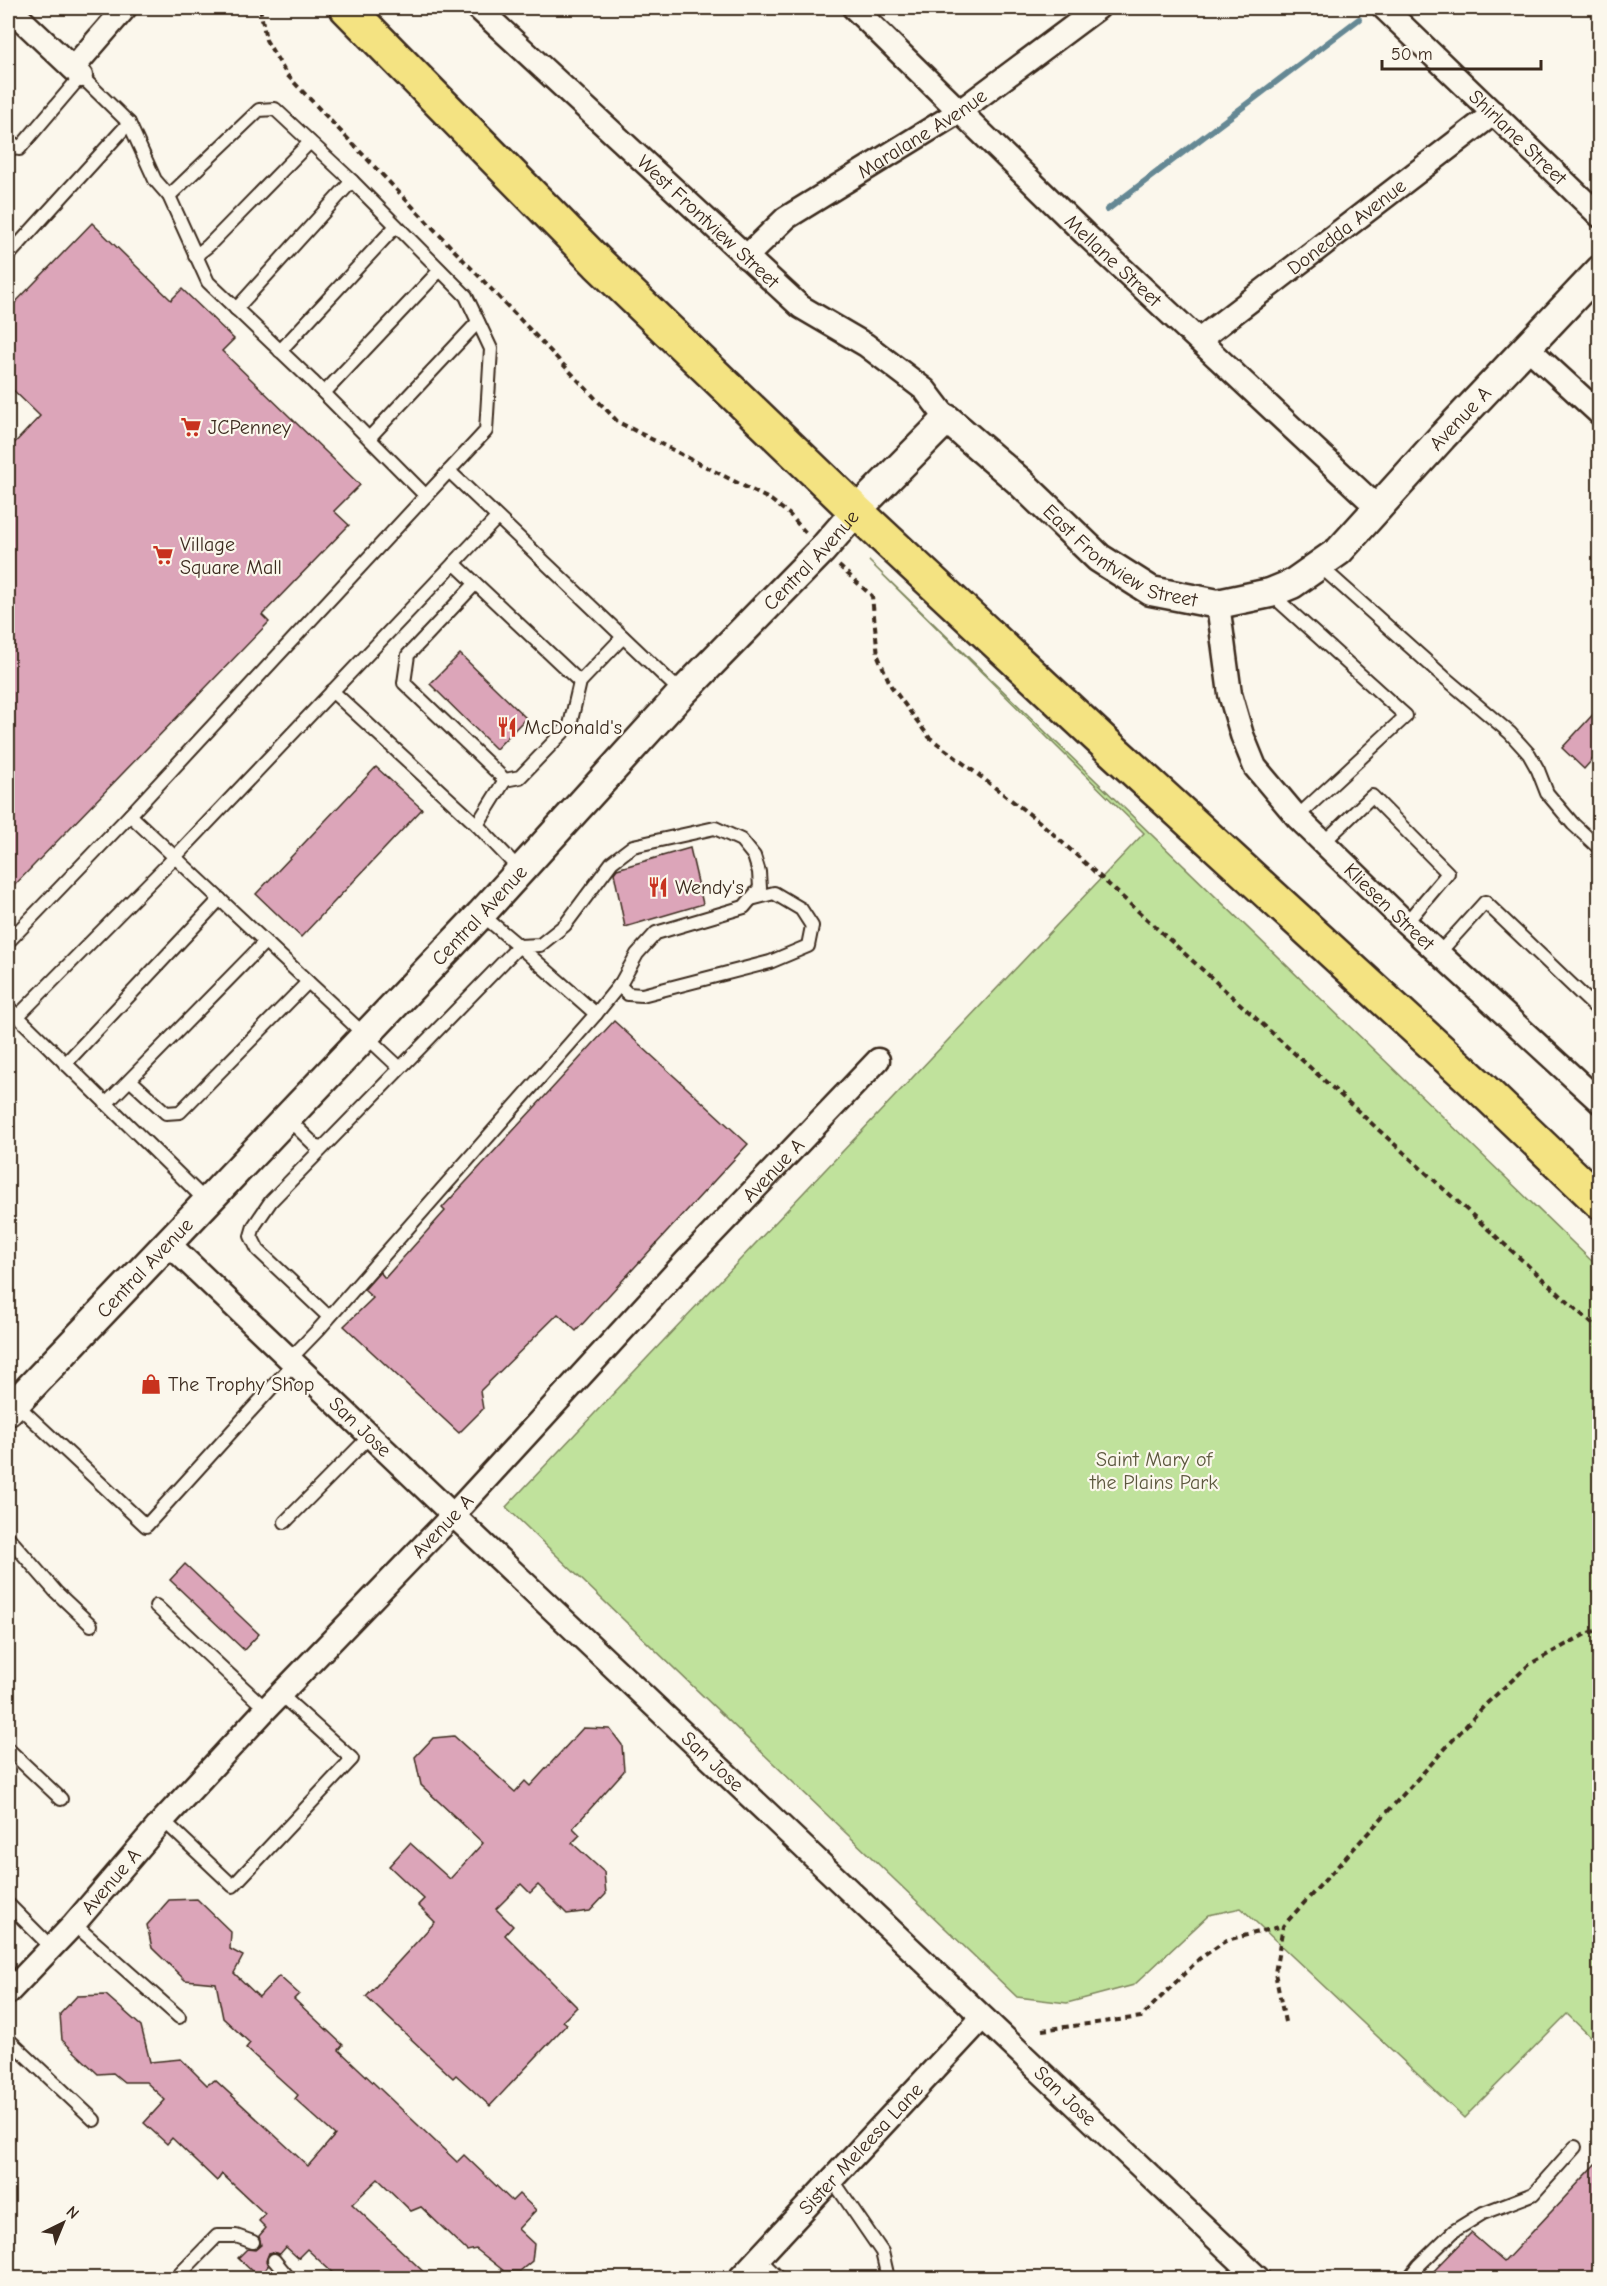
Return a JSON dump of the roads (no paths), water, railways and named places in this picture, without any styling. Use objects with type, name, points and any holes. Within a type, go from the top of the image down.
[{"type":"highway","points":[[346,8],[598,263],[856,511],[1108,747],[1480,1087],[1599,1202]]},
{"type":"street","points":[[9,8],[77,72],[125,8]]},
{"type":"street","name":"West Frontview Street","points":[[478,8],[801,307],[866,345],[925,390],[947,418]]},
{"type":"street","name":"Mellane Street","points":[[854,8],[1085,234],[1378,508]]},
{"type":"street","name":"Maralane Avenue","points":[[746,256],[786,218],[960,111],[1098,8]]},
{"type":"street","name":"Shirlane Street","points":[[1384,8],[1599,216]]},
{"type":"street","name":"Donedda Avenue","points":[[1199,340],[1494,113]]},
{"type":"street","name":"Avenue A","points":[[1320,566],[1339,551],[1599,270]]},
{"type":"street","points":[[1527,347],[1599,414]]},
{"type":"street","name":"Central Avenue","points":[[11,1407],[481,914],[682,693],[947,418]]},
{"type":"street","name":"East Frontview Street","points":[[947,418],[1019,481],[1099,558],[1151,591],[1218,604],[1270,593],[1292,584],[1320,566]]},
{"type":"street","name":"Kliesen Street","points":[[1218,604],[1230,694],[1242,735],[1255,767],[1297,817],[1406,923],[1599,1102]]},
{"type":"street","name":"Avenue A","points":[[8,1993],[74,1924],[163,1820],[273,1701],[453,1515],[686,1261],[878,1060]]},
{"type":"street","name":"San Jose","points":[[168,1243],[1258,2278]]},
{"type":"street","name":"Sister Meleesa Lane","points":[[740,2278],[982,2018]]},
{"type":"lane","points":[[8,139],[19,149],[77,72],[129,123],[155,180],[169,196],[208,282],[324,393],[426,496]]},
{"type":"lane","points":[[8,942],[130,815],[486,431],[491,349],[466,296],[352,181],[274,109],[259,110],[169,196]]},
{"type":"lane","points":[[8,256],[129,123]]},
{"type":"lane","points":[[195,256],[208,246],[310,142]]},
{"type":"lane","points":[[236,309],[352,181]]},
{"type":"lane","points":[[280,351],[396,226]]},
{"type":"lane","points":[[324,393],[440,270]]},
{"type":"lane","points":[[369,438],[478,322]]},
{"type":"lane","points":[[449,471],[682,693]]},
{"type":"lane","points":[[17,1017],[175,857],[497,518]]},
{"type":"lane","points":[[454,563],[580,682]]},
{"type":"lane","points":[[1320,566],[1510,733],[1529,754],[1538,770],[1546,793],[1599,849]]},
{"type":"lane","points":[[476,584],[408,655],[404,683],[505,780]]},
{"type":"lane","points":[[1270,593],[1406,716],[1297,817]]},
{"type":"lane","points":[[477,825],[505,780],[520,777],[570,724],[580,682],[623,637]]},
{"type":"lane","points":[[332,691],[477,825],[521,871]]},
{"type":"lane","points":[[1324,842],[1372,796],[1448,873],[1406,923]]},
{"type":"lane","points":[[130,815],[400,1068]]},
{"type":"lane","points":[[11,1407],[146,1526],[596,1014],[619,985],[637,954],[656,933],[744,908],[760,888],[759,872],[753,856],[741,840],[715,828],[633,846],[612,862],[565,925],[540,945],[519,946],[271,1201],[254,1226],[251,1236],[258,1250],[329,1317]]},
{"type":"lane","points":[[619,985],[628,994],[642,995],[770,962],[808,946],[812,926],[801,909],[774,892],[750,899]]},
{"type":"lane","points":[[65,1064],[220,899]]},
{"type":"lane","points":[[1439,953],[1485,902],[1599,1012]]},
{"type":"lane","points":[[481,914],[596,1014]]},
{"type":"lane","points":[[106,1104],[265,942]]},
{"type":"lane","points":[[130,1080],[166,1113],[180,1112],[308,982]]},
{"type":"lane","points":[[8,1007],[207,1202]]},
{"type":"lane","points":[[287,1118],[320,1150]]},
{"type":"lane","points":[[285,1522],[369,1436]]},
{"type":"lane","points":[[8,1537],[17,1551],[91,1625]]},
{"type":"lane","points":[[156,1606],[273,1701],[352,1759],[233,1886],[163,1820]]},
{"type":"lane","points":[[8,1749],[61,1799]]},
{"type":"lane","points":[[8,1904],[52,1947]]},
{"type":"lane","points":[[74,1924],[179,2017]]},
{"type":"lane","points":[[8,2039],[94,2120]]},
{"type":"lane","points":[[1409,2278],[1454,2231],[1483,2213],[1533,2194],[1575,2147]]},
{"type":"lane","points":[[832,2180],[882,2252],[888,2278]]},
{"type":"lane","points":[[176,2278],[217,2236],[236,2236],[253,2242]]},
{"type":"lane","points":[[759,2259],[779,2278]]},
{"type":"lane","points":[[274,2260],[289,2278]]},
{"type":"waterway","points":[[1415,9],[1419,8]]},
{"type":"waterway","points":[[1107,210],[1359,19]]},
{"type":"place","name":"JCPenney","points":[[191,427]]},
{"type":"place","name":"Village Square Mall","points":[[163,555]]},
{"type":"place","name":"McDonald's","points":[[507,727]]},
{"type":"place","name":"Wendy's","points":[[658,887]]},
{"type":"place","name":"The Trophy Shop","points":[[151,1384]]},
{"type":"park label","name":"Saint Mary of the Plains Park","points":[[1154,1470]]}]
